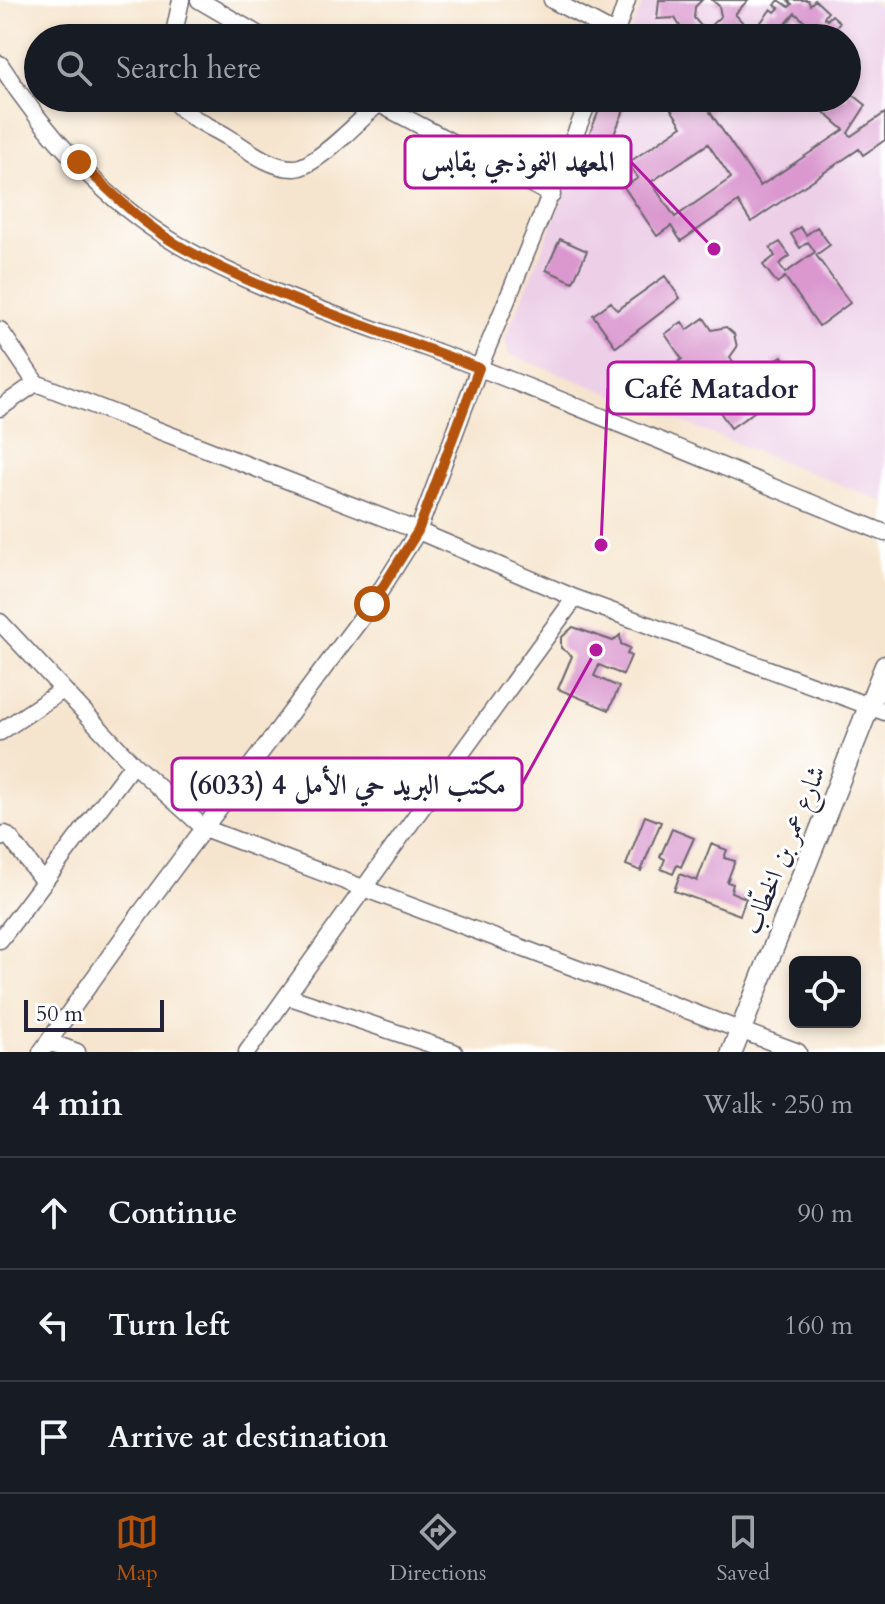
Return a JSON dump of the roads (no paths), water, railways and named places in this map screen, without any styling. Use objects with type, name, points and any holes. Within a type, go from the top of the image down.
[{"type":"street","points":[[176,24],[181,0]]},
{"type":"street","points":[[199,0],[240,24]]},
{"type":"street","points":[[552,0],[594,24]]},
{"type":"street","points":[[619,24],[627,0]]},
{"type":"street","points":[[0,64],[24,97]]},
{"type":"street","points":[[35,112],[79,162],[127,207],[176,244],[245,278],[479,368],[885,533]]},
{"type":"street","points":[[186,112],[259,156],[280,166],[298,169],[316,158],[363,112]]},
{"type":"street","points":[[395,112],[552,195]]},
{"type":"street","points":[[77,1052],[45,1047],[372,604],[418,531],[479,368],[585,112]]},
{"type":"street","points":[[0,330],[36,383],[418,531],[575,598],[877,709]]},
{"type":"street","points":[[0,408],[36,383]]},
{"type":"street","points":[[247,1052],[326,945],[362,887],[575,598]]},
{"type":"street","points":[[1,625],[133,764],[204,828],[798,1052]]},
{"type":"street","name":"شارع عمر بن الخطّاب","points":[[732,1052],[877,709],[885,666]]},
{"type":"street","points":[[0,732],[63,690]]},
{"type":"street","points":[[0,940],[133,764]]},
{"type":"street","points":[[0,838],[5,834],[11,839],[44,882]]},
{"type":"street","points":[[287,996],[454,1052]]},
{"type":"place","name":"المعهد النموذجي بقابس","points":[[714,249]]},
{"type":"place","name":"Café Matador","points":[[601,545]]},
{"type":"place","name":"مكتب البريد حي الأمل 4 (6033)","points":[[596,650]]}]
